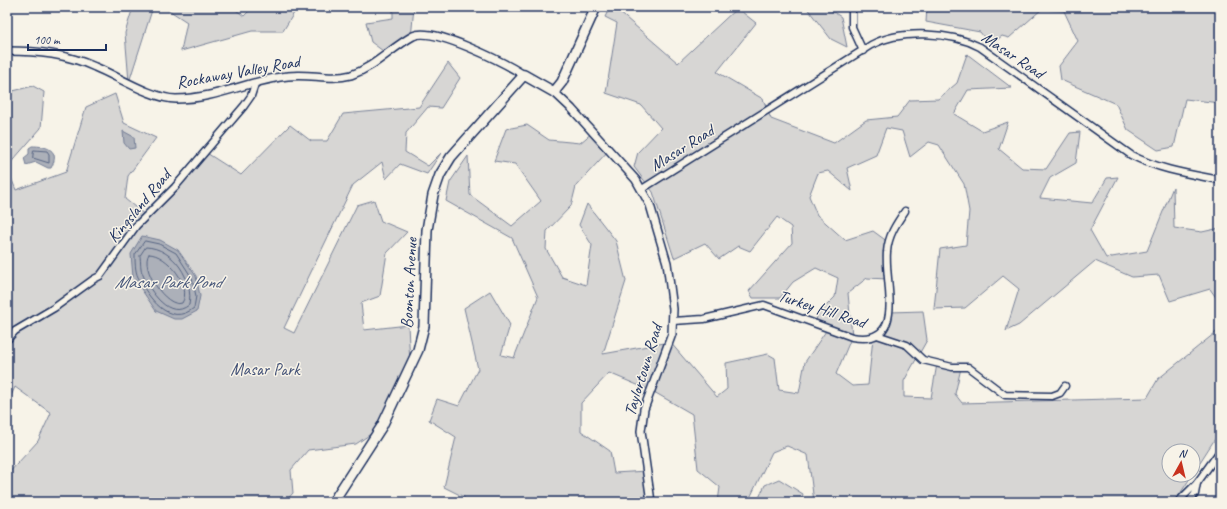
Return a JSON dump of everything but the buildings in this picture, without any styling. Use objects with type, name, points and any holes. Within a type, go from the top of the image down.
[{"type":"main road","points":[[554,92],[562,82],[596,7]]},
{"type":"main road","name":"Rockaway Valley Road","points":[[524,75],[554,92]]},
{"type":"main road","name":"Boonton Avenue","points":[[333,502],[382,426],[418,350],[425,321],[427,230],[433,195],[440,175],[451,157],[524,75]]},
{"type":"street","points":[[852,7],[852,27],[863,51]]},
{"type":"street","name":"Rockaway Valley Road","points":[[7,51],[24,51],[61,55],[94,66],[156,95],[170,99],[212,96],[288,76],[332,78],[352,74],[376,63],[414,36],[423,33],[434,35],[490,57],[524,75]]},
{"type":"street","name":"Masar Road","points":[[642,189],[881,40],[906,34],[969,41],[980,47],[1131,156],[1149,165],[1220,180]]},
{"type":"street","name":"Kingsland Road","points":[[7,340],[15,331],[54,308],[100,276],[136,226],[175,187],[244,106],[251,96],[255,84]]},
{"type":"street","name":"Taylortown Road","points":[[554,92],[632,174],[642,189],[650,205],[667,263],[673,321],[670,344],[648,398],[642,420],[642,441],[652,502]]},
{"type":"street","name":"Turkey Hill Road","points":[[673,321],[704,318],[764,305],[852,337],[868,339],[877,335],[885,327],[890,314],[890,292],[887,263],[889,241],[894,228],[905,211]]},
{"type":"street","points":[[877,335],[907,345],[923,360],[952,367],[968,368],[1005,395],[1052,396],[1060,393],[1065,386]]},
{"type":"street","points":[[1201,477],[1220,451]]},
{"type":"street","points":[[1178,502],[1197,483]]},
{"type":"street","points":[[1189,502],[1195,494],[1197,483]]},
{"type":"green space","points":[[133,7],[153,7],[129,82],[125,33]]},
{"type":"green space","points":[[164,7],[232,7],[244,16],[253,7],[286,7],[294,13],[283,31],[252,31],[181,51],[187,22]]},
{"type":"green space","points":[[393,7],[414,7],[411,38],[387,54],[371,42],[366,22],[393,18]]},
{"type":"green space","points":[[610,7],[618,7],[618,11],[678,63],[737,8],[756,23],[717,72],[763,99],[771,119],[834,143],[866,120],[897,117],[910,100],[938,99],[957,83],[967,54],[1012,88],[968,90],[954,114],[982,131],[1008,122],[999,149],[1022,168],[1046,169],[1070,133],[1080,132],[1076,163],[1050,178],[1040,198],[1092,203],[1107,178],[1118,177],[1090,230],[1106,258],[1147,251],[1173,187],[1174,228],[1202,232],[1220,228],[1220,303],[1210,289],[1170,301],[1159,275],[1132,277],[1095,261],[1019,325],[1006,331],[1019,289],[1003,276],[965,308],[934,309],[940,249],[966,245],[969,211],[964,184],[939,145],[929,142],[910,157],[902,131],[886,128],[876,155],[847,168],[852,191],[828,171],[818,173],[809,196],[817,215],[845,240],[873,231],[888,242],[887,279],[867,278],[848,293],[852,336],[836,374],[852,386],[868,385],[873,338],[890,312],[923,311],[927,340],[904,381],[904,397],[931,398],[937,364],[961,368],[955,394],[962,403],[1147,398],[1158,379],[1220,329],[1220,431],[1201,461],[1201,443],[1161,443],[1161,483],[1187,483],[1178,497],[1171,502],[814,502],[808,455],[787,446],[772,452],[748,502],[718,502],[720,487],[698,469],[692,414],[654,392],[609,373],[581,403],[581,431],[610,451],[614,473],[647,471],[653,502],[464,502],[464,497],[444,487],[456,437],[429,420],[437,399],[459,406],[478,369],[464,308],[490,291],[510,325],[501,355],[514,358],[538,297],[512,238],[446,201],[450,182],[468,156],[470,195],[512,226],[541,201],[515,164],[494,161],[506,129],[527,125],[549,140],[580,143],[593,132],[609,150],[576,186],[571,206],[547,231],[546,249],[562,277],[586,285],[592,245],[579,225],[587,204],[616,241],[626,281],[603,354],[670,342],[717,397],[727,389],[726,363],[768,354],[775,358],[779,390],[799,393],[805,362],[828,328],[816,323],[817,315],[835,297],[838,278],[816,268],[793,282],[780,298],[753,298],[749,291],[792,243],[791,227],[777,217],[750,251],[738,246],[719,259],[705,243],[674,258],[653,192],[634,167],[638,152],[661,128],[641,105],[606,93],[617,23],[605,17]]},
{"type":"green space","points":[[806,7],[826,7],[841,17],[847,47],[831,39]]},
{"type":"green space","points":[[927,7],[1220,7],[1220,103],[1185,99],[1174,147],[1158,150],[1128,130],[1116,104],[1061,80],[1059,66],[1078,41],[1064,11],[1042,9],[1009,38],[1002,36],[990,45],[980,32],[926,22]]},
{"type":"green space","name":"Masar Park","points":[[448,63],[460,78],[441,108],[428,107],[406,133],[405,152],[428,166],[441,153],[427,174],[400,164],[386,179],[382,162],[353,185],[284,328],[294,333],[357,205],[374,200],[381,221],[407,232],[387,253],[380,296],[361,303],[364,330],[408,325],[410,364],[375,431],[356,444],[308,450],[291,470],[293,493],[285,502],[7,502],[7,475],[38,441],[51,413],[15,387],[7,405],[7,168],[16,190],[66,172],[86,107],[115,94],[124,123],[156,138],[128,176],[125,199],[145,215],[202,150],[241,175],[290,125],[311,141],[327,141],[343,114],[419,107]]},
{"type":"green space","points":[[33,86],[44,92],[41,128],[7,167],[7,89],[13,91]]},
{"type":"green space","points":[[779,479],[803,494],[801,502],[757,502],[765,485]]},
{"type":"water","points":[[123,131],[134,137],[135,148],[129,149],[124,143]]},
{"type":"water","points":[[32,146],[43,147],[51,150],[54,157],[54,162],[51,168],[36,162],[26,165],[24,158],[29,154],[29,148]]},
{"type":"water","name":"Masar Park Pond","points":[[142,236],[160,240],[178,250],[196,276],[200,296],[197,311],[182,319],[174,319],[156,311],[133,277],[131,254]]}]
